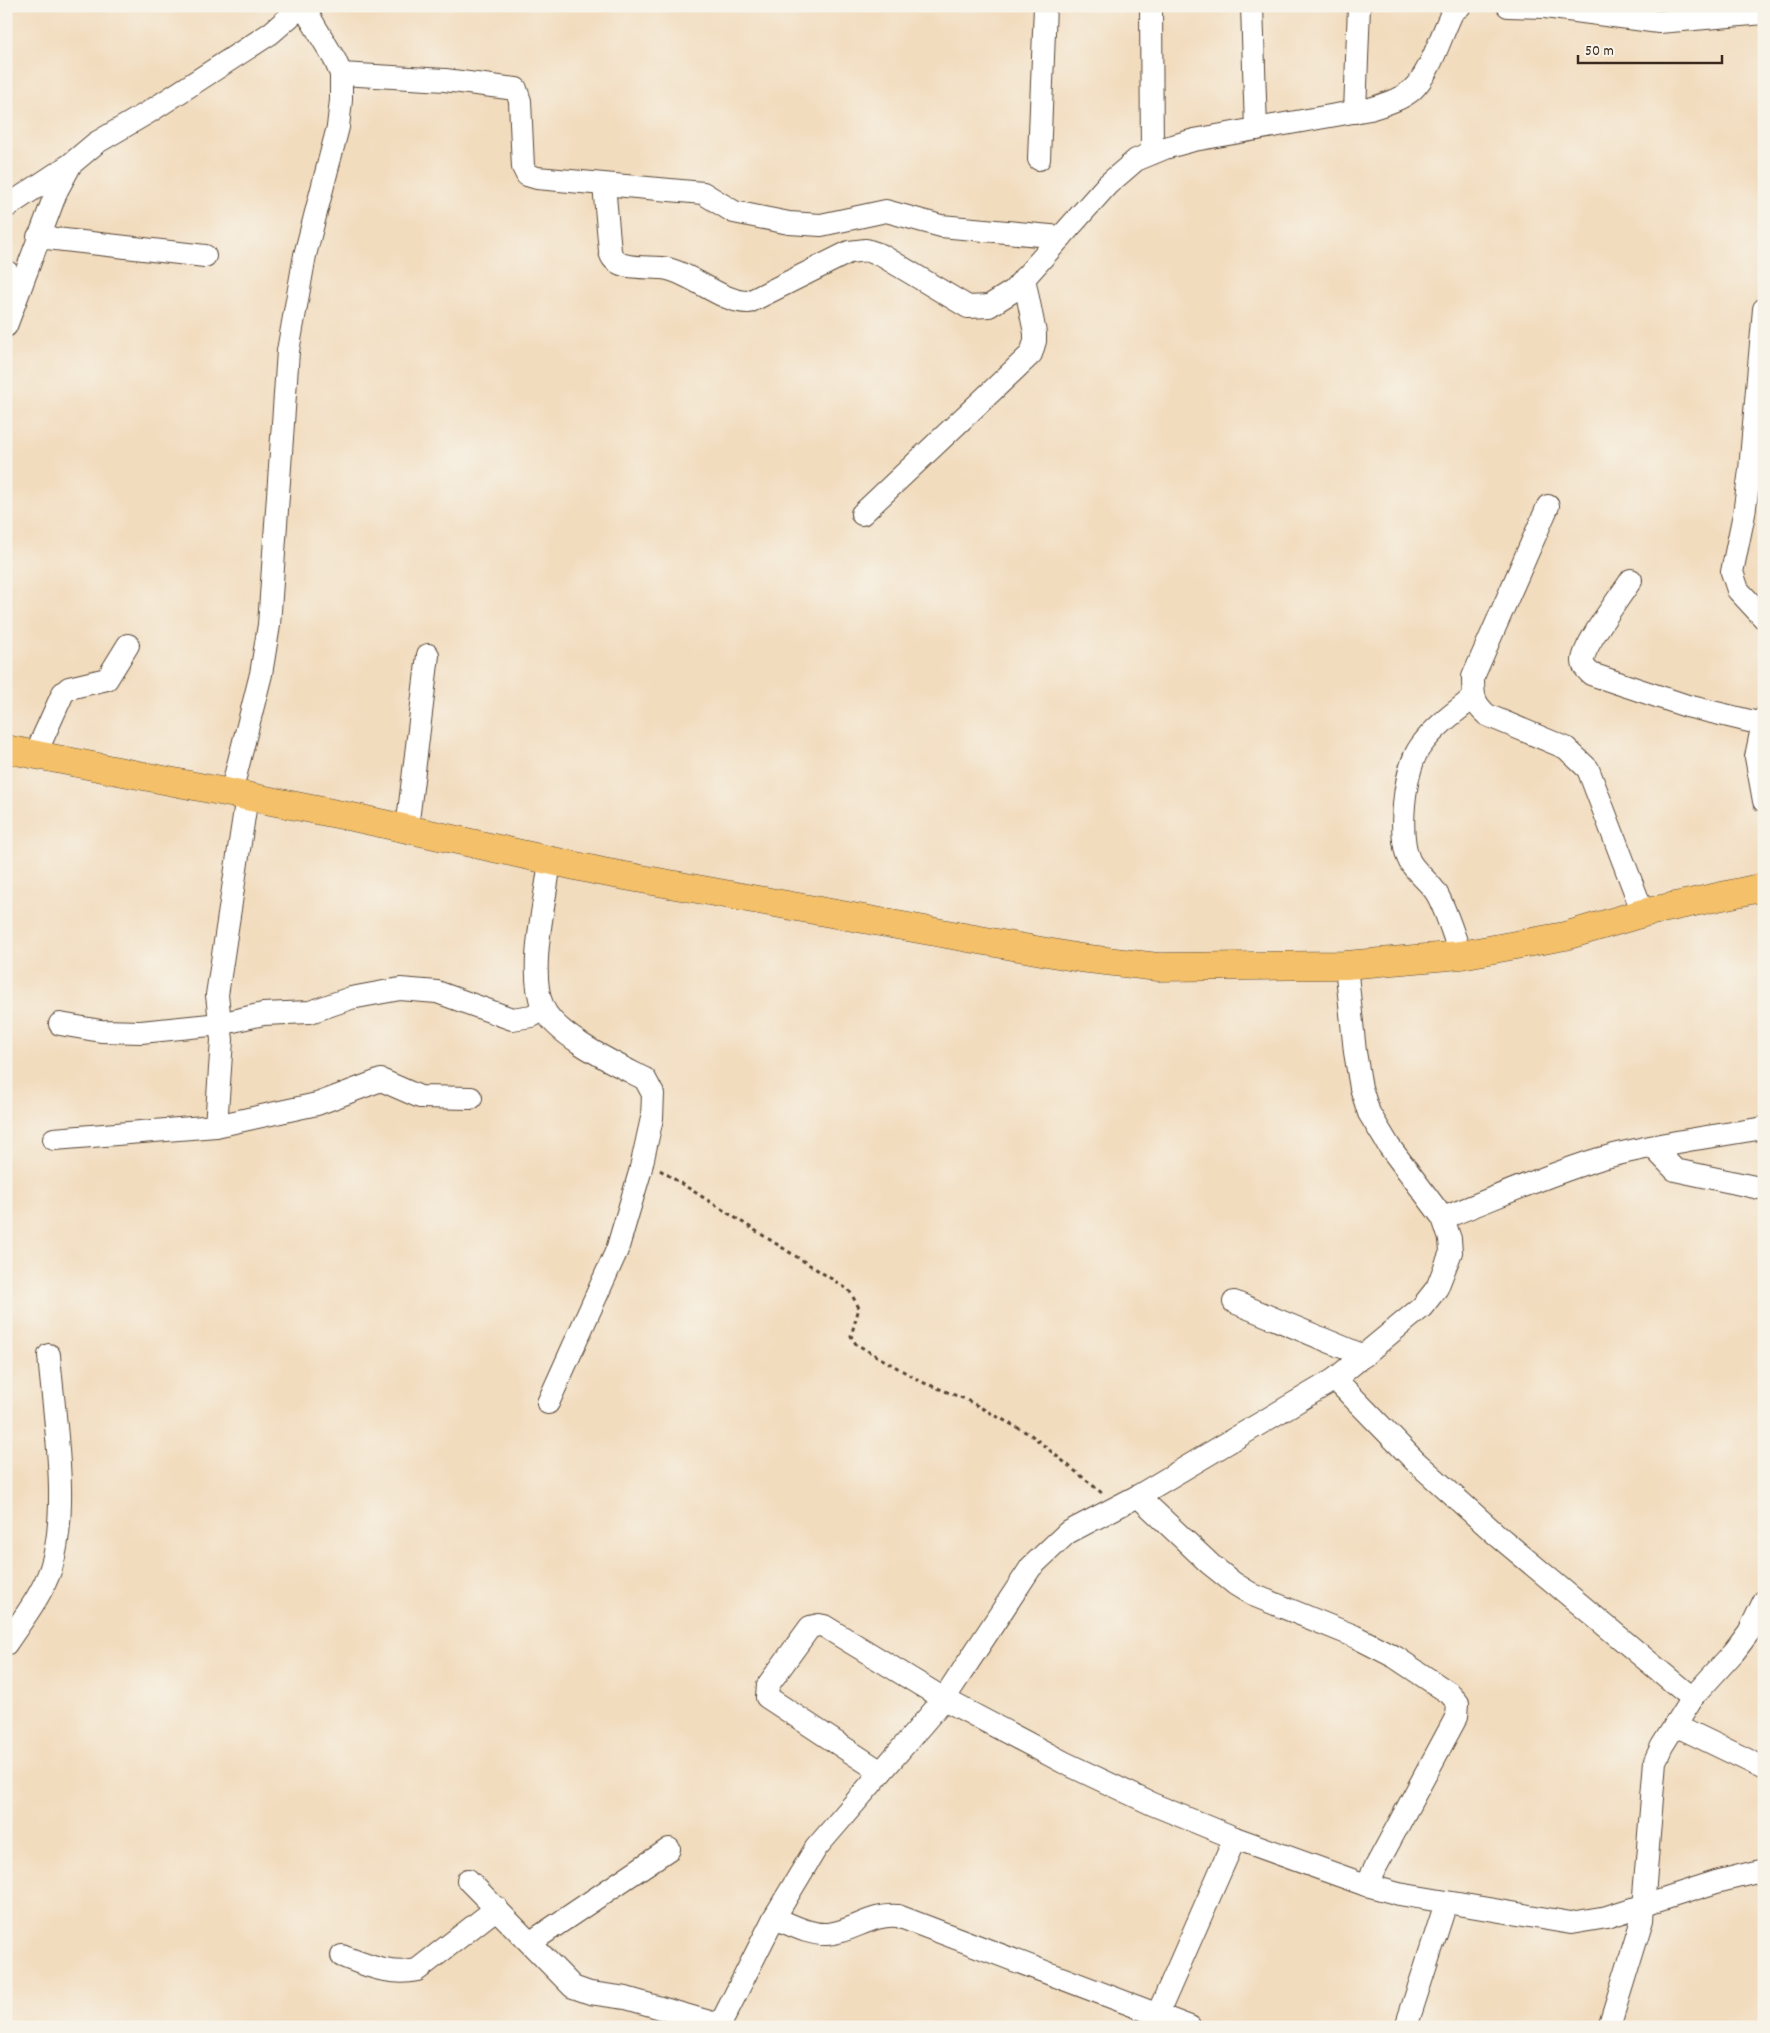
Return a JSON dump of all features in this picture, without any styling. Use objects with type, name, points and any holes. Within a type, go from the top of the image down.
[{"type":"main road","points":[[6,750],[407,829],[603,872],[1080,958],[1158,967],[1346,965],[1461,954],[1565,936],[1643,913],[1764,887]]},
{"type":"street","points":[[6,207],[71,164],[82,153],[110,134],[149,112],[271,33],[303,6],[335,60],[340,74],[341,100],[338,127],[305,256],[288,351],[265,651],[239,795],[217,995],[222,1048],[216,1126]]},
{"type":"street","points":[[1039,160],[1044,6]]},
{"type":"street","points":[[1151,6],[1152,153]]},
{"type":"street","points":[[1252,6],[1256,129]]},
{"type":"street","points":[[1355,112],[1359,6]]},
{"type":"street","points":[[1440,6],[1460,6]]},
{"type":"street","points":[[604,186],[610,251],[614,261],[623,265],[668,269],[743,302],[755,301],[849,252],[866,250],[881,256],[968,307],[989,306],[1000,301],[1024,278],[1107,184],[1136,160],[1194,140],[1355,112],[1394,102],[1413,89],[1425,74],[1453,11],[1460,6]]},
{"type":"street","points":[[1508,6],[1545,7],[1660,22],[1764,13]]},
{"type":"street","points":[[340,74],[445,80],[516,89],[520,101],[521,157],[523,167],[528,174],[537,178],[604,186],[703,193],[734,212],[807,225],[821,225],[873,213],[894,212],[941,226],[1061,237]]},
{"type":"street","points":[[6,326],[14,278],[38,237],[56,190],[71,164]]},
{"type":"street","points":[[849,252],[873,213]]},
{"type":"street","points":[[38,237],[205,256]]},
{"type":"street","points":[[862,514],[1031,354],[1035,341],[1024,278]]},
{"type":"street","points":[[1764,309],[1750,470],[1744,514],[1732,572],[1738,590],[1764,618]]},
{"type":"street","points":[[1548,506],[1473,677],[1473,698],[1477,706],[1487,715],[1566,748],[1588,769],[1643,913]]},
{"type":"street","points":[[1631,580],[1588,646],[1583,662],[1586,669],[1592,674],[1679,703],[1763,721],[1756,757],[1764,801]]},
{"type":"street","points":[[36,755],[63,693],[69,688],[107,679],[128,644]]},
{"type":"street","points":[[407,829],[428,655]]},
{"type":"street","points":[[1461,954],[1437,894],[1410,862],[1404,843],[1402,821],[1411,764],[1418,748],[1430,733],[1473,698]]},
{"type":"street","points":[[548,1403],[617,1250],[643,1158],[654,1103],[651,1086],[645,1079],[580,1043],[551,1019],[543,1009],[536,967],[558,861]]},
{"type":"street","points":[[468,1880],[531,1942],[566,1980],[582,1991],[626,1998],[720,2026],[774,1918],[816,1848],[944,1699],[1031,1567],[1067,1533],[1138,1496],[1334,1379],[1422,1307],[1437,1288],[1450,1252],[1450,1239],[1443,1218],[1389,1146],[1369,1112],[1361,1088],[1355,1052],[1346,965]]},
{"type":"street","points":[[60,1024],[101,1032],[122,1033],[220,1024],[263,1014],[310,1012],[351,998],[400,989],[437,992],[512,1020],[532,1016],[543,1009]]},
{"type":"street","points":[[54,1138],[216,1126],[317,1104],[381,1080],[420,1097],[471,1098]]},
{"type":"street","points":[[1443,1218],[1560,1172],[1600,1159],[1653,1147],[1764,1128]]},
{"type":"street","points":[[1653,1147],[1675,1170],[1764,1189]]},
{"type":"street","points":[[1234,1302],[1364,1356]]},
{"type":"street","points":[[6,1644],[44,1582],[56,1546],[60,1495],[49,1355]]},
{"type":"street","points":[[1334,1379],[1415,1461],[1483,1523],[1692,1698]]},
{"type":"street","points":[[1138,1496],[1210,1564],[1235,1584],[1253,1595],[1329,1625],[1386,1653],[1449,1693],[1458,1702],[1457,1716],[1366,1885]]},
{"type":"street","points":[[1609,2027],[1639,1933],[1644,1904],[1654,1769],[1662,1746],[1692,1698],[1749,1632],[1764,1601]]},
{"type":"street","points":[[881,1772],[771,1702],[767,1697],[768,1685],[808,1630],[815,1625],[824,1626],[944,1699],[1065,1764],[1152,1804],[1235,1838],[1366,1885],[1446,1903],[1571,1923],[1607,1917],[1716,1882],[1764,1870]]},
{"type":"street","points":[[1675,1725],[1764,1768]]},
{"type":"street","points":[[1155,2021],[1235,1838]]},
{"type":"street","points":[[531,1942],[669,1849]]},
{"type":"street","points":[[1406,2027],[1446,1903]]},
{"type":"street","points":[[342,1956],[380,1970],[406,1972],[417,1970],[497,1908]]},
{"type":"street","points":[[774,1918],[813,1933],[826,1934],[876,1916],[898,1916],[1155,2021],[1190,2027]]},
{"type":"path","points":[[643,1158],[849,1290],[859,1308],[851,1336],[856,1344],[922,1382],[966,1399],[1031,1435],[1118,1506]]}]
